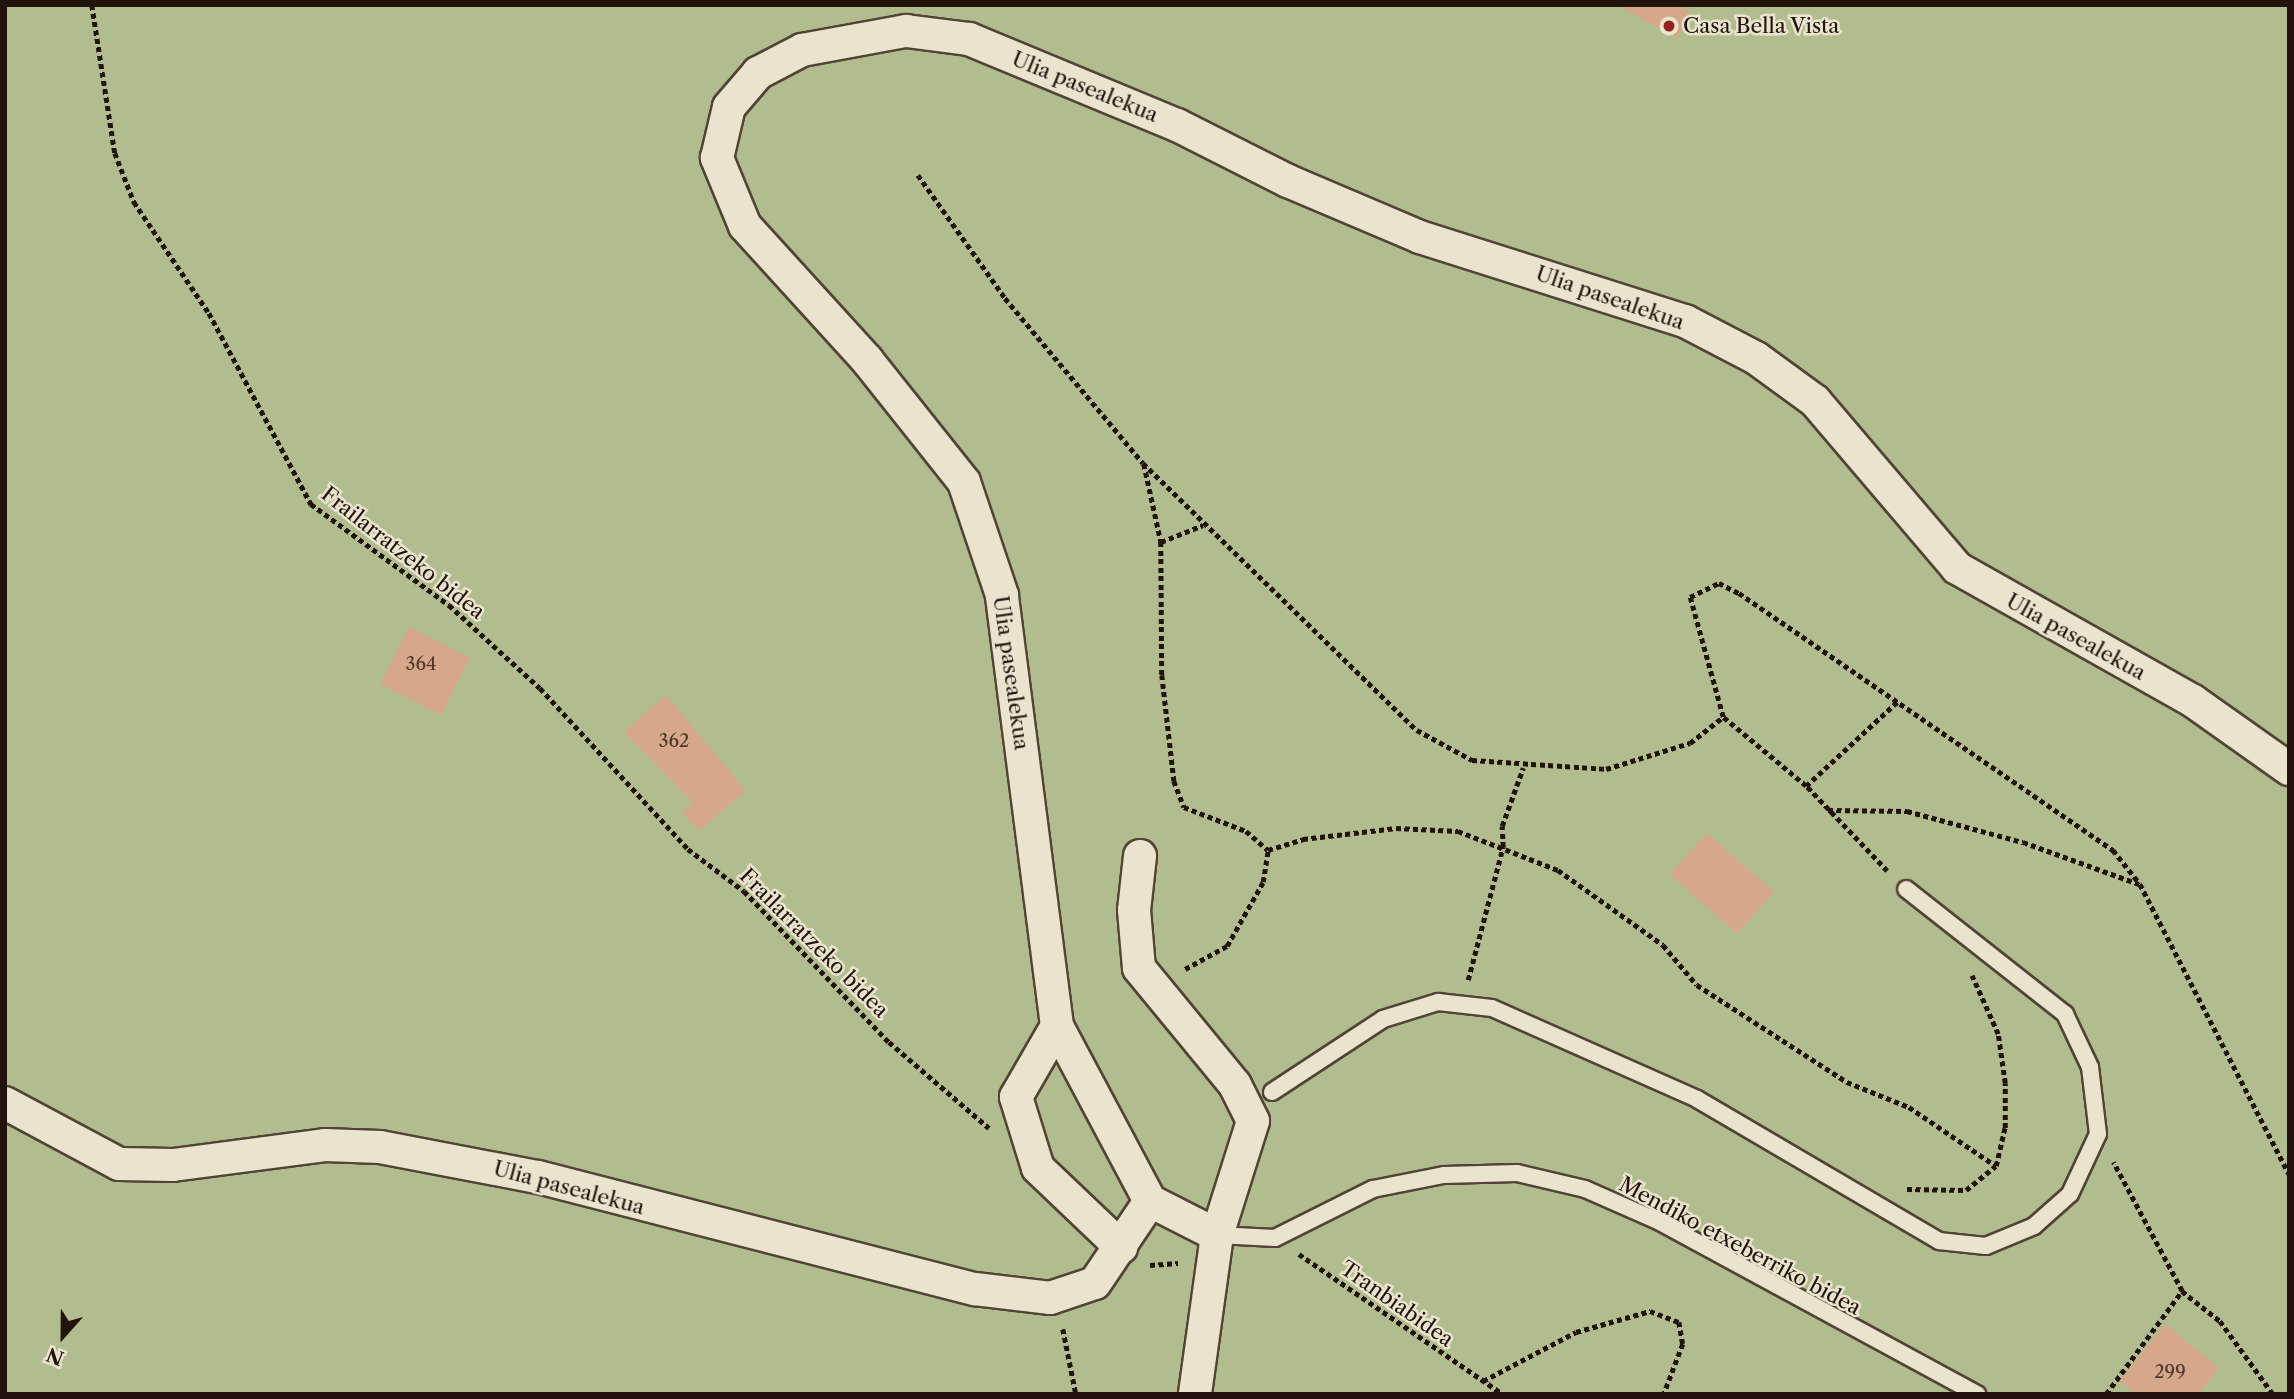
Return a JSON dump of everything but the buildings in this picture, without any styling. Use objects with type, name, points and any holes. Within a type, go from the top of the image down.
[{"type":"street","name":"Ulia pasealekua","points":[[1150,1202],[1057,1026],[1002,595],[964,482],[867,360],[745,226],[717,158],[729,107],[758,73],[802,50],[906,31],[969,40],[1177,125],[1288,181],[1420,237],[1685,321],[1756,358],[1815,401],[1957,568],[2193,701],[2289,769]]},
{"type":"street","points":[[1140,856],[1135,910],[1139,968],[1235,1085],[1253,1121],[1217,1235],[1195,1394]]},
{"type":"street","points":[[1057,1026],[1017,1097],[1038,1168],[1121,1247]]},
{"type":"street","name":"Ulia pasealekua","points":[[5,1103],[119,1164],[173,1165],[325,1145],[380,1147],[538,1177],[975,1290],[1050,1298],[1095,1283]]},
{"type":"street","points":[[1095,1283],[1150,1202],[1217,1235]]},
{"type":"lane","points":[[1272,1092],[1383,1019],[1438,1003],[1492,1008],[1612,1056],[1940,1241],[1986,1246],[2034,1226],[2070,1194],[2098,1134],[2090,1067],[2065,1014],[1906,889]]},
{"type":"lane","name":"Mendiko etxeberriko bidea","points":[[1275,1238],[1373,1189],[1444,1175],[1517,1173],[1585,1189],[1660,1222],[1977,1394]]},
{"type":"lane","points":[[1217,1235],[1275,1238]]},
{"type":"path","name":"Frailarratzeko bidea","points":[[92,5],[114,153],[134,202],[209,313],[281,457],[311,504],[449,605],[503,655],[688,849],[744,891],[889,1042],[988,1129],[1017,1097]]},
{"type":"path","points":[[918,175],[1005,298],[1143,463],[1203,525],[1417,730],[1472,760],[1522,768],[1606,769],[1690,743],[1723,717]]},
{"type":"path","points":[[1143,463],[1161,542],[1162,675],[1174,781],[1184,807],[1246,831],[1268,850]]},
{"type":"path","points":[[1161,542],[1203,525]]},
{"type":"path","points":[[1906,889],[1806,786],[1723,717],[1690,597],[1719,583],[1739,593],[2113,850],[2140,884],[2289,1174]]},
{"type":"path","points":[[1806,786],[1898,701]]},
{"type":"path","points":[[1463,1005],[1503,847],[1502,826],[1522,768]]},
{"type":"path","points":[[1828,810],[1907,811],[2023,842],[2140,884]]},
{"type":"path","points":[[1268,850],[1303,839],[1396,828],[1458,831],[1558,870],[1663,945],[1697,985],[1847,1082],[1909,1107],[1996,1166]]},
{"type":"path","points":[[1185,969],[1227,946],[1258,892],[1268,850]]},
{"type":"path","points":[[1900,1187],[1966,1190],[1996,1166],[2006,1128],[1998,1034]]},
{"type":"path","points":[[2098,1134],[2182,1291],[2220,1321],[2273,1394]]},
{"type":"path","name":"Tranbiabidea","points":[[1275,1238],[1503,1394]]},
{"type":"path","points":[[1095,1283],[1164,1261],[1177,1262],[1185,1271]]},
{"type":"path","points":[[2106,1394],[2182,1291]]},
{"type":"path","points":[[1482,1381],[1576,1332],[1650,1311],[1679,1322],[1684,1344],[1664,1394]]},
{"type":"path","points":[[1062,1323],[1076,1394]]},
{"type":"green space","points":[[5,5],[2289,5],[2289,1394],[5,1394]]},
{"type":"place","name":"Casa Bella Vista","points":[[1669,26]]}]
